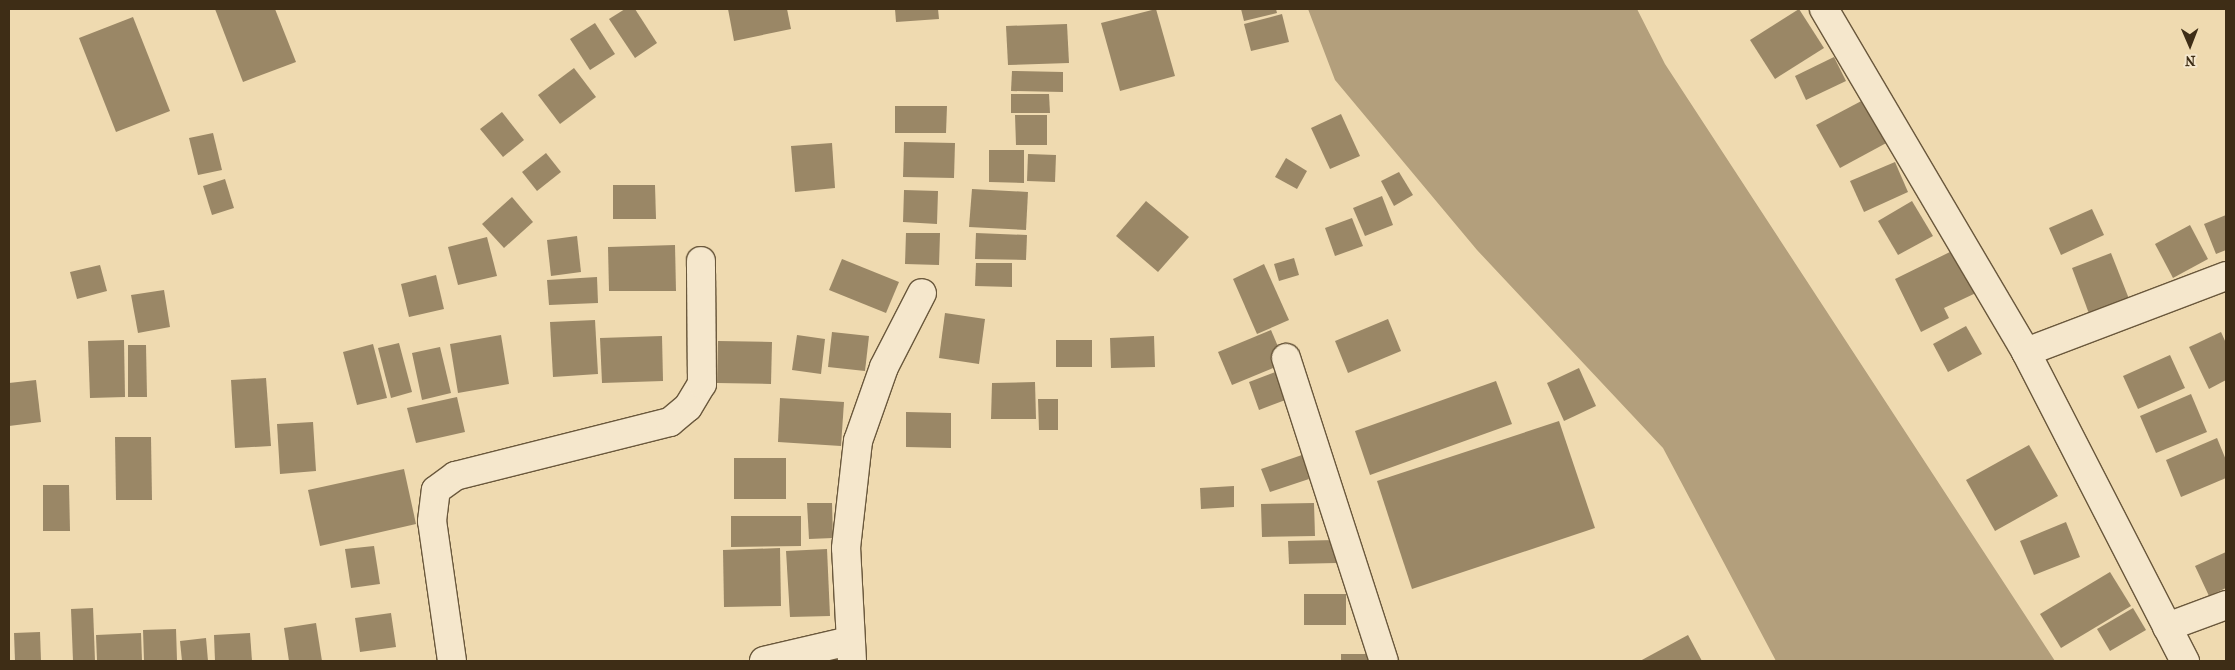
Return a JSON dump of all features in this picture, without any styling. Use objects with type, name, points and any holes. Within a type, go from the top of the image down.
[{"type":"street","points":[[1824,9],[2026,352],[2185,661]]},
{"type":"street","points":[[452,661],[432,522],[436,490],[455,476],[670,422],[688,407],[702,384],[701,261]]},
{"type":"street","points":[[2026,352],[2226,276]]},
{"type":"street","points":[[764,661],[850,651],[846,548],[858,441],[884,367],[922,294]]},
{"type":"street","points":[[1286,358],[1384,661]]},
{"type":"street","points":[[2167,627],[2226,605]]},
{"type":"shaded area","points":[[1308,9],[1637,9],[1665,64],[2055,661],[1776,661],[1663,448],[1477,250],[1335,80]]},
{"type":"building","points":[[215,9],[275,9],[296,62],[243,82]]},
{"type":"building","points":[[625,9],[635,9],[657,43],[635,58],[609,19]]},
{"type":"building","points":[[728,9],[787,9],[791,29],[734,41]]},
{"type":"building","points":[[895,9],[938,9],[939,19],[896,22]]},
{"type":"building","points":[[1156,9],[1175,76],[1120,91],[1101,23]]},
{"type":"building","points":[[1241,9],[1276,9],[1277,13],[1244,21]]},
{"type":"building","points":[[1799,9],[1824,48],[1775,79],[1750,40]]},
{"type":"building","points":[[1282,14],[1289,42],[1251,51],[1244,24]]},
{"type":"building","points":[[133,17],[170,111],[116,132],[79,38]]},
{"type":"building","points":[[595,23],[615,54],[590,70],[570,39]]},
{"type":"building","points":[[1067,24],[1069,63],[1008,65],[1006,26]]},
{"type":"building","points":[[1834,57],[1846,81],[1806,100],[1795,76]]},
{"type":"building","points":[[574,68],[596,97],[560,124],[538,95]]},
{"type":"building","points":[[1012,71],[1063,72],[1063,92],[1011,91]]},
{"type":"building","points":[[1011,94],[1049,94],[1050,113],[1011,113]]},
{"type":"building","points":[[1867,98],[1890,141],[1840,168],[1816,125]]},
{"type":"building","points":[[895,106],[947,106],[946,133],[895,133]]},
{"type":"building","points":[[502,112],[524,140],[503,157],[480,129]]},
{"type":"building","points":[[1341,114],[1360,156],[1330,169],[1311,128]]},
{"type":"building","points":[[1015,115],[1047,115],[1047,145],[1016,145]]},
{"type":"building","points":[[213,133],[222,170],[198,175],[189,138]]},
{"type":"building","points":[[904,142],[955,143],[954,178],[903,177]]},
{"type":"building","points":[[832,143],[835,188],[795,192],[791,146]]},
{"type":"building","points":[[989,150],[1024,150],[1024,183],[989,182]]},
{"type":"building","points":[[546,153],[561,172],[537,191],[522,172]]},
{"type":"building","points":[[1028,154],[1056,155],[1055,182],[1027,181]]},
{"type":"building","points":[[1286,158],[1307,171],[1297,189],[1275,177]]},
{"type":"building","points":[[1895,162],[1908,192],[1864,212],[1850,181]]},
{"type":"building","points":[[1399,172],[1413,195],[1394,206],[1381,181]]},
{"type":"building","points":[[225,179],[234,208],[212,215],[203,186]]},
{"type":"building","points":[[613,185],[655,185],[656,219],[613,219]]},
{"type":"building","points":[[972,189],[1028,192],[1026,230],[969,227]]},
{"type":"building","points":[[904,190],[938,191],[937,224],[903,222]]},
{"type":"building","points":[[1382,196],[1393,225],[1365,236],[1353,208]]},
{"type":"building","points":[[512,197],[533,222],[504,248],[482,224]]},
{"type":"building","points":[[1146,201],[1189,237],[1158,272],[1116,236]]},
{"type":"building","points":[[1912,201],[1933,236],[1898,255],[1878,221]]},
{"type":"building","points":[[2092,209],[2104,235],[2061,255],[2049,228]]},
{"type":"building","points":[[2226,215],[2226,250],[2216,254],[2204,224]]},
{"type":"building","points":[[1352,218],[1363,246],[1335,256],[1325,228]]},
{"type":"building","points":[[2190,225],[2208,259],[2173,278],[2155,244]]},
{"type":"building","points":[[906,233],[940,233],[939,265],[905,264]]},
{"type":"building","points":[[976,233],[1027,235],[1026,260],[975,259]]},
{"type":"building","points":[[577,236],[581,272],[551,276],[547,240]]},
{"type":"building","points":[[487,237],[497,276],[458,285],[448,247]]},
{"type":"building","points":[[675,245],[676,291],[609,291],[608,247]]},
{"type":"building","points":[[1956,249],[1978,292],[1944,308],[1949,318],[1921,332],[1895,279]]},
{"type":"building","points":[[2111,253],[2131,304],[2091,319],[2072,268]]},
{"type":"building","points":[[1294,258],[1299,275],[1279,281],[1274,264]]},
{"type":"building","points":[[842,259],[899,282],[886,313],[829,290]]},
{"type":"building","points":[[976,263],[1012,263],[1012,287],[975,286]]},
{"type":"building","points":[[1264,264],[1289,320],[1257,334],[1233,279]]},
{"type":"building","points":[[100,265],[107,291],[77,299],[70,272]]},
{"type":"building","points":[[436,275],[444,309],[409,317],[401,284]]},
{"type":"building","points":[[597,277],[598,303],[549,305],[547,280]]},
{"type":"building","points":[[164,290],[170,327],[138,333],[131,295]]},
{"type":"building","points":[[945,313],[985,319],[979,364],[939,358]]},
{"type":"building","points":[[1388,319],[1401,351],[1348,373],[1335,341]]},
{"type":"building","points":[[595,320],[598,374],[553,377],[550,322]]},
{"type":"building","points":[[1966,326],[1982,354],[1948,372],[1933,344]]},
{"type":"building","points":[[1271,330],[1285,363],[1232,385],[1218,352]]},
{"type":"building","points":[[832,332],[869,336],[865,371],[828,367]]},
{"type":"building","points":[[2221,332],[2226,343],[2226,380],[2209,389],[2189,347]]},
{"type":"building","points":[[501,335],[509,384],[458,393],[450,344]]},
{"type":"building","points":[[797,335],[825,339],[821,374],[792,370]]},
{"type":"building","points":[[662,336],[663,381],[602,383],[600,338]]},
{"type":"building","points":[[1154,336],[1155,367],[1111,368],[1110,338]]},
{"type":"building","points":[[124,340],[125,397],[90,398],[88,341]]},
{"type":"building","points":[[1056,340],[1092,340],[1092,367],[1056,367]]},
{"type":"building","points":[[718,341],[772,342],[771,384],[717,383]]},
{"type":"building","points":[[399,343],[412,392],[391,398],[378,348]]},
{"type":"building","points":[[373,344],[387,398],[357,405],[343,352]]},
{"type":"building","points":[[128,345],[146,345],[147,397],[128,397]]},
{"type":"building","points":[[440,347],[451,393],[422,400],[412,353]]},
{"type":"building","points":[[2170,355],[2185,388],[2138,409],[2123,376]]},
{"type":"building","points":[[1286,368],[1296,396],[1259,410],[1249,382]]},
{"type":"building","points":[[1579,368],[1596,406],[1564,421],[1547,383]]},
{"type":"building","points":[[266,378],[271,446],[235,448],[231,380]]},
{"type":"building","points":[[36,380],[41,422],[9,426],[9,383]]},
{"type":"building","points":[[1496,381],[1512,424],[1370,475],[1355,431]]},
{"type":"building","points":[[1035,382],[1036,419],[991,419],[992,383]]},
{"type":"building","points":[[2191,394],[2207,432],[2156,453],[2140,416]]},
{"type":"building","points":[[457,397],[465,432],[416,443],[407,408]]},
{"type":"building","points":[[780,398],[844,402],[841,446],[778,442]]},
{"type":"building","points":[[1038,399],[1058,399],[1058,430],[1039,430]]},
{"type":"building","points":[[906,412],[951,413],[951,448],[906,447]]},
{"type":"building","points":[[1559,421],[1595,528],[1412,589],[1377,481]]},
{"type":"building","points":[[313,422],[316,471],[280,474],[277,424]]},
{"type":"building","points":[[115,437],[151,437],[152,500],[116,500]]},
{"type":"building","points":[[2217,438],[2226,460],[2226,478],[2181,497],[2166,460]]},
{"type":"building","points":[[2029,445],[2058,496],[1995,531],[1966,480]]},
{"type":"building","points":[[1302,455],[1309,479],[1270,492],[1261,469]]},
{"type":"building","points":[[734,458],[786,458],[786,499],[734,499]]},
{"type":"building","points":[[404,469],[416,524],[320,546],[308,490]]},
{"type":"building","points":[[43,485],[69,485],[70,531],[43,531]]},
{"type":"building","points":[[1234,486],[1234,507],[1201,509],[1200,488]]},
{"type":"building","points":[[807,503],[832,503],[833,538],[809,539]]},
{"type":"building","points":[[1314,503],[1315,536],[1262,537],[1261,504]]},
{"type":"building","points":[[731,516],[801,516],[801,546],[731,547]]},
{"type":"building","points":[[2066,522],[2080,557],[2034,575],[2020,541]]},
{"type":"building","points":[[1336,540],[1337,563],[1289,564],[1288,541]]},
{"type":"building","points":[[374,546],[380,584],[351,588],[345,549]]},
{"type":"building","points":[[780,548],[781,606],[724,607],[723,550]]},
{"type":"building","points":[[827,549],[830,616],[790,617],[786,551]]},
{"type":"building","points":[[2226,552],[2226,588],[2209,596],[2195,566]]},
{"type":"building","points":[[2110,572],[2131,606],[2061,648],[2040,614]]},
{"type":"building","points":[[1304,594],[1346,594],[1346,625],[1304,625]]},
{"type":"building","points":[[93,608],[95,661],[73,661],[71,609]]},
{"type":"building","points":[[2133,608],[2146,630],[2110,651],[2097,629]]},
{"type":"building","points":[[391,613],[396,647],[360,652],[355,618]]},
{"type":"building","points":[[316,623],[322,661],[289,661],[284,628]]},
{"type":"building","points":[[176,629],[177,661],[144,661],[143,630]]},
{"type":"building","points":[[40,632],[41,661],[15,661],[14,633]]},
{"type":"building","points":[[141,633],[142,661],[97,661],[96,635]]},
{"type":"building","points":[[250,633],[252,661],[215,661],[214,635]]},
{"type":"building","points":[[1688,635],[1702,661],[1640,661]]},
{"type":"building","points":[[206,638],[208,661],[182,661],[180,641]]},
{"type":"building","points":[[1341,654],[1377,654],[1377,661],[1341,661]]}]
